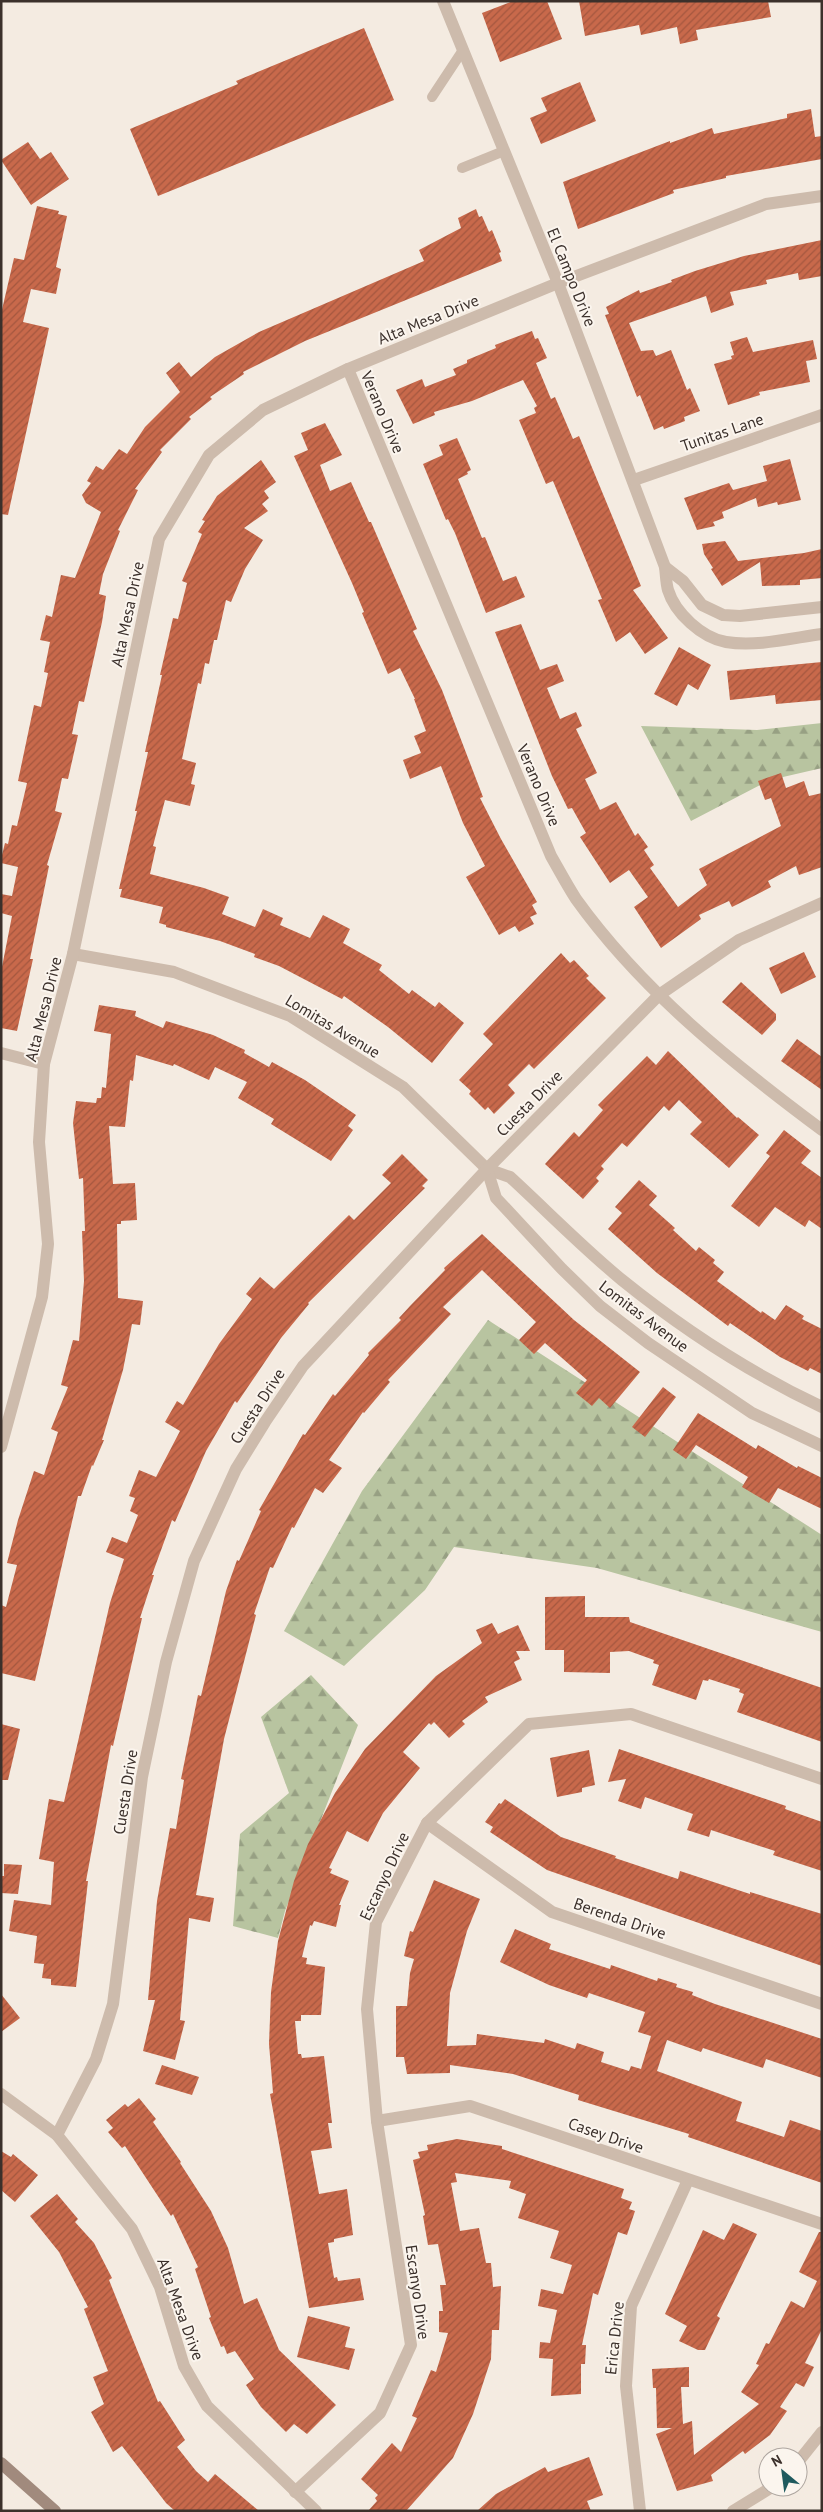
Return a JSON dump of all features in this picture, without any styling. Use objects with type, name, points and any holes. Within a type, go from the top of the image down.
[{"type":"main road","points":[[1,2463],[54,2511]]},
{"type":"street","name":"El Campo Drive","points":[[443,1],[558,282],[666,567],[668,590],[675,604],[693,625],[726,642],[747,643],[822,634]]},
{"type":"street","name":"Alta Mesa Drive","points":[[1,1448],[43,1288],[48,1244],[39,1142],[44,1064],[73,954],[158,540],[209,455],[263,410],[348,369],[558,282],[766,204],[822,196]]},
{"type":"street","name":"Verano Drive","points":[[348,369],[551,856],[576,898],[659,995],[739,1068],[822,1130]]},
{"type":"street","name":"Tunitas Lane","points":[[634,480],[822,415]]},
{"type":"street","name":"El Campo Drive","points":[[666,567],[683,581],[702,605],[723,615],[740,616],[822,606]]},
{"type":"street","name":"Cuesta Drive","points":[[56,2135],[96,2058],[113,2004],[142,1777],[166,1662],[194,1561],[236,1469],[303,1366],[486,1169],[659,995],[739,940],[822,903]]},
{"type":"street","name":"Lomitas Avenue","points":[[73,954],[174,972],[290,1016],[403,1087],[486,1169],[510,1177],[622,1280],[674,1319],[774,1384],[822,1407]]},
{"type":"street","points":[[1,1053],[44,1064]]},
{"type":"street","name":"Lomitas Avenue","points":[[486,1169],[496,1198],[562,1269],[600,1306],[648,1343],[752,1413],[822,1446]]},
{"type":"street","name":"Escanyo Drive","points":[[295,2492],[380,2413],[411,2345],[377,2121],[367,2009],[376,1922],[427,1823],[528,1724],[631,1714],[822,1779]]},
{"type":"street","name":"Berenda Drive","points":[[427,1823],[552,1912],[822,2004]]},
{"type":"street","name":"Alta Mesa Drive","points":[[1,2094],[56,2135],[132,2229],[160,2286],[184,2366],[207,2406],[316,2511]]},
{"type":"street","name":"Casey Drive","points":[[377,2121],[470,2106],[822,2224]]},
{"type":"street","name":"Erica Drive","points":[[640,2511],[626,2386],[631,2306],[688,2180]]},
{"type":"street","points":[[808,2450],[822,2432]]},
{"type":"street","points":[[733,2511],[758,2496]]},
{"type":"lane","points":[[432,97],[463,50]]},
{"type":"lane","points":[[462,168],[504,152]]},
{"type":"green space","points":[[822,723],[822,768],[770,780],[691,821],[641,726],[757,730]]},
{"type":"green space","points":[[488,1320],[822,1535],[822,1632],[597,1568],[454,1547],[425,1590],[344,1666],[284,1631],[362,1491]]},
{"type":"green space","points":[[311,1675],[358,1725],[285,1911],[278,1938],[233,1926],[240,1834],[289,1793],[261,1717]]},
{"type":"building","points":[[513,1],[547,1],[562,39],[500,62],[482,13]]},
{"type":"building","points":[[579,1],[768,1],[771,17],[696,30],[698,40],[680,44],[677,27],[641,35],[639,25],[585,36]]},
{"type":"building","points":[[364,28],[394,100],[158,196],[130,129],[238,84],[236,81]]},
{"type":"building","points":[[580,82],[596,121],[541,144],[530,118],[547,111],[541,98]]},
{"type":"building","points":[[811,109],[815,137],[822,136],[822,159],[726,176],[726,178],[673,190],[674,193],[578,229],[563,182],[670,141],[670,143],[712,128],[714,134],[787,118],[787,114]]},
{"type":"building","points":[[28,142],[40,159],[51,152],[69,179],[31,205],[1,160]]},
{"type":"building","points":[[37,206],[59,211],[58,214],[67,216],[56,267],[61,269],[56,294],[31,289],[23,322],[49,328],[8,515],[1,514],[1,314],[14,258],[24,260]]},
{"type":"building","points":[[476,209],[479,217],[482,216],[489,232],[492,230],[501,252],[499,253],[502,261],[305,341],[243,372],[244,374],[210,397],[212,399],[189,417],[191,419],[160,450],[162,452],[135,489],[138,490],[118,530],[120,531],[103,574],[99,594],[106,596],[102,622],[84,702],[79,701],[72,734],[78,735],[68,779],[62,778],[55,811],[62,813],[47,865],[49,866],[30,959],[33,959],[17,1031],[1,1028],[1,972],[12,916],[1,913],[1,894],[12,896],[18,867],[1,863],[1,859],[5,843],[8,844],[12,825],[17,826],[27,783],[18,781],[34,705],[41,707],[48,673],[44,672],[50,642],[40,640],[46,615],[52,617],[61,575],[75,578],[101,512],[86,503],[82,495],[91,483],[87,481],[96,466],[103,470],[119,449],[127,454],[145,427],[180,392],[166,373],[179,362],[191,377],[215,357],[259,332],[424,261],[419,250],[461,228],[458,218]]},
{"type":"building","points":[[822,240],[822,276],[799,280],[798,273],[766,280],[767,284],[730,292],[734,305],[711,313],[706,296],[629,323],[641,351],[653,350],[656,356],[671,350],[687,390],[690,388],[700,411],[684,417],[685,421],[664,429],[663,426],[654,430],[640,395],[637,397],[605,315],[609,314],[606,307],[639,290],[640,293],[672,282],[671,280],[695,271],[744,256]]},
{"type":"building","points":[[532,331],[535,339],[538,338],[547,358],[536,363],[551,399],[555,397],[573,439],[579,436],[641,586],[633,590],[668,638],[645,654],[630,632],[616,642],[598,600],[602,599],[553,481],[546,484],[519,420],[536,413],[534,408],[537,406],[523,380],[472,401],[434,412],[435,415],[413,424],[396,390],[422,379],[425,387],[456,375],[453,369],[467,363],[467,360],[496,348],[495,345]]},
{"type":"building","points":[[747,337],[753,352],[813,340],[817,359],[806,361],[810,382],[759,392],[760,395],[728,405],[714,364],[732,359],[731,356],[734,355],[730,342]]},
{"type":"building","points":[[325,423],[342,455],[320,465],[330,491],[351,482],[369,522],[371,522],[417,629],[413,631],[442,690],[483,797],[480,798],[537,902],[532,905],[537,914],[530,917],[534,924],[519,932],[515,926],[499,935],[466,877],[485,866],[463,823],[441,766],[410,779],[403,760],[421,753],[414,736],[426,731],[415,699],[400,668],[388,674],[362,613],[364,612],[352,583],[294,456],[308,450],[301,433]]},
{"type":"building","points":[[457,438],[471,470],[467,472],[468,474],[458,479],[482,538],[485,537],[503,581],[516,576],[525,597],[486,613],[455,533],[448,519],[446,520],[423,464],[443,455],[439,445]]},
{"type":"building","points":[[790,459],[801,500],[778,505],[777,502],[758,507],[756,498],[722,512],[724,518],[713,522],[715,526],[697,530],[684,498],[729,483],[733,490],[767,481],[763,466]]},
{"type":"building","points":[[261,460],[276,482],[264,491],[269,498],[262,504],[268,511],[244,528],[263,540],[245,569],[231,602],[226,600],[217,640],[214,640],[209,664],[205,663],[201,684],[198,683],[182,759],[196,763],[191,784],[195,785],[190,806],[165,800],[153,846],[156,847],[150,874],[204,888],[229,897],[222,914],[255,927],[263,909],[283,918],[280,925],[310,938],[323,915],[350,929],[343,943],[382,965],[379,970],[409,994],[412,990],[435,1007],[439,1002],[464,1023],[432,1063],[388,1027],[344,996],[342,999],[279,966],[254,957],[255,954],[220,941],[166,927],[166,925],[159,923],[163,907],[120,897],[122,889],[119,889],[137,811],[135,811],[148,752],[145,752],[162,675],[160,675],[173,618],[178,619],[187,583],[182,581],[202,534],[198,532],[205,521],[202,520],[217,496]]},
{"type":"building","points":[[725,541],[738,561],[822,549],[822,578],[800,580],[800,585],[762,586],[760,562],[722,586],[711,569],[713,568],[704,554],[702,544]]},
{"type":"building","points":[[521,624],[540,670],[557,664],[564,681],[547,688],[560,719],[576,712],[582,726],[576,729],[597,773],[585,779],[600,810],[616,802],[635,836],[638,833],[648,847],[644,850],[654,865],[650,868],[678,907],[707,885],[699,869],[781,826],[771,798],[765,800],[758,781],[781,773],[786,788],[804,781],[809,796],[822,793],[822,867],[799,875],[796,866],[768,881],[771,887],[748,899],[732,907],[729,901],[699,915],[701,919],[661,948],[634,907],[648,897],[629,870],[610,883],[580,837],[586,833],[572,808],[568,809],[552,776],[495,632]]},
{"type":"building","points":[[679,647],[711,665],[698,690],[688,684],[677,706],[654,694]]},
{"type":"building","points":[[822,662],[822,700],[776,704],[775,695],[730,700],[727,671]]},
{"type":"building","points":[[804,952],[816,977],[781,994],[769,968]]},
{"type":"building","points":[[561,953],[570,963],[574,960],[589,976],[586,978],[606,998],[534,1069],[529,1064],[508,1085],[515,1093],[494,1114],[488,1107],[485,1110],[469,1094],[471,1091],[459,1080],[493,1044],[483,1034]]},
{"type":"building","points":[[741,982],[776,1014],[776,1020],[762,1035],[722,1002]]},
{"type":"building","points":[[99,1005],[136,1011],[135,1016],[163,1028],[166,1021],[213,1035],[245,1050],[244,1053],[269,1067],[272,1062],[305,1080],[356,1115],[348,1126],[353,1130],[331,1161],[271,1124],[274,1119],[238,1098],[247,1082],[215,1067],[209,1080],[174,1064],[173,1066],[136,1055],[133,1081],[130,1080],[125,1127],[109,1126],[113,1184],[135,1183],[137,1220],[121,1221],[121,1224],[117,1224],[118,1298],[143,1301],[140,1325],[132,1324],[123,1370],[102,1440],[104,1440],[92,1465],[81,1496],[78,1496],[35,1681],[1,1673],[1,1605],[6,1607],[17,1565],[7,1563],[18,1520],[34,1471],[44,1475],[58,1432],[51,1429],[68,1387],[61,1385],[73,1340],[79,1341],[84,1281],[82,1231],[85,1231],[83,1178],[79,1179],[73,1123],[76,1101],[96,1103],[97,1098],[101,1098],[102,1087],[106,1088],[111,1034],[94,1031]]},
{"type":"building","points":[[797,1039],[822,1057],[822,1090],[781,1061]]},
{"type":"building","points":[[668,1051],[737,1118],[759,1135],[729,1168],[690,1134],[702,1122],[679,1100],[669,1111],[664,1106],[627,1147],[622,1143],[601,1166],[604,1169],[596,1178],[599,1181],[583,1199],[545,1164],[574,1132],[579,1137],[603,1110],[598,1105],[647,1056],[656,1065]]},
{"type":"building","points":[[784,1130],[811,1151],[801,1163],[822,1178],[822,1229],[809,1220],[805,1227],[775,1207],[759,1227],[731,1206],[770,1156],[766,1153]]},
{"type":"building","points":[[402,1154],[428,1180],[422,1186],[425,1188],[308,1303],[281,1338],[237,1403],[235,1401],[206,1451],[175,1522],[172,1520],[152,1575],[154,1575],[140,1618],[142,1618],[113,1746],[111,1745],[86,1881],[88,1881],[76,1987],[51,1985],[51,1979],[42,1978],[44,1964],[34,1963],[37,1936],[9,1931],[14,1900],[51,1905],[54,1862],[39,1859],[49,1799],[64,1802],[110,1603],[124,1559],[106,1552],[112,1537],[127,1543],[138,1515],[130,1511],[135,1498],[129,1496],[139,1470],[156,1477],[180,1431],[165,1422],[177,1401],[183,1405],[219,1344],[252,1299],[246,1294],[260,1277],[274,1289],[349,1215],[354,1220],[391,1183],[382,1175]]},
{"type":"building","points":[[639,1180],[657,1196],[649,1205],[675,1228],[673,1230],[696,1251],[699,1247],[715,1260],[713,1263],[724,1272],[717,1281],[761,1313],[762,1311],[775,1320],[786,1305],[804,1316],[802,1319],[822,1329],[822,1374],[810,1368],[808,1371],[780,1357],[730,1323],[728,1326],[657,1273],[608,1229],[622,1213],[615,1207]]},
{"type":"building","points":[[482,1234],[574,1320],[640,1372],[610,1408],[599,1398],[592,1406],[576,1393],[587,1380],[545,1343],[534,1354],[519,1340],[536,1322],[482,1270],[443,1307],[451,1314],[388,1380],[390,1382],[363,1412],[329,1460],[342,1468],[323,1493],[315,1488],[294,1528],[292,1527],[273,1568],[270,1567],[254,1614],[256,1615],[224,1739],[196,1895],[214,1898],[210,1922],[189,1918],[180,2020],[185,2021],[175,2060],[143,2051],[155,2000],[148,2000],[157,1901],[170,1828],[176,1829],[184,1780],[181,1779],[198,1695],[201,1696],[226,1591],[237,1560],[239,1561],[261,1511],[259,1510],[303,1434],[305,1435],[333,1394],[335,1396],[369,1355],[368,1353],[401,1320],[399,1318],[445,1270],[444,1268]]},
{"type":"building","points":[[663,1387],[676,1397],[645,1437],[632,1427]]},
{"type":"building","points":[[698,1413],[756,1449],[758,1445],[797,1468],[798,1466],[822,1478],[822,1509],[778,1488],[769,1503],[742,1487],[748,1477],[696,1445],[686,1459],[673,1450]]},
{"type":"building","points":[[585,1596],[585,1617],[629,1617],[630,1622],[822,1688],[822,1742],[737,1712],[744,1694],[739,1692],[740,1689],[709,1679],[708,1681],[703,1680],[696,1700],[652,1685],[659,1665],[653,1663],[654,1660],[629,1651],[610,1652],[610,1673],[564,1672],[564,1650],[545,1650],[545,1597]]},
{"type":"building","points":[[492,1623],[498,1634],[518,1625],[530,1651],[516,1651],[520,1659],[514,1662],[522,1680],[485,1697],[488,1702],[462,1721],[465,1724],[449,1738],[434,1722],[431,1725],[429,1723],[403,1752],[420,1768],[383,1813],[368,1842],[347,1831],[329,1868],[332,1869],[330,1873],[349,1881],[339,1905],[341,1905],[336,1927],[314,1921],[312,1926],[310,1925],[302,1957],[307,1958],[306,1964],[325,1967],[321,2015],[301,2015],[301,2021],[295,2021],[298,2054],[301,2054],[302,2058],[324,2056],[332,2123],[328,2123],[332,2148],[311,2151],[319,2194],[347,2189],[353,2235],[334,2239],[334,2242],[328,2243],[334,2278],[337,2277],[338,2281],[360,2278],[364,2300],[309,2308],[270,2094],[273,2093],[269,2044],[271,1992],[278,1941],[294,1881],[308,1844],[335,1793],[365,1749],[436,1676],[482,1643],[476,1630]]},
{"type":"building","points":[[1,1724],[20,1729],[8,1780],[1,1780]]},
{"type":"building","points":[[619,1749],[786,1806],[785,1809],[822,1822],[822,1871],[773,1855],[775,1851],[711,1830],[709,1837],[687,1830],[693,1814],[645,1797],[641,1809],[618,1801],[626,1779],[608,1782]]},
{"type":"building","points":[[589,1750],[595,1785],[582,1788],[582,1792],[557,1797],[550,1758]]},
{"type":"building","points":[[505,1799],[561,1837],[616,1856],[615,1858],[678,1879],[680,1871],[750,1894],[750,1892],[822,1914],[822,1966],[547,1870],[490,1832],[493,1827],[485,1822],[499,1803],[501,1804]]},
{"type":"building","points":[[4,1864],[22,1865],[18,1894],[1,1893],[1,1876],[4,1876]]},
{"type":"building","points":[[434,1880],[480,1899],[467,1931],[450,1993],[447,2046],[476,2045],[477,2034],[544,2043],[545,2039],[575,2049],[577,2043],[604,2052],[601,2062],[629,2071],[631,2066],[641,2069],[651,2036],[638,2032],[645,2012],[589,1993],[587,1998],[549,1985],[500,1962],[515,1929],[551,1944],[549,1949],[610,1969],[611,1965],[657,1981],[658,1978],[677,1984],[676,1987],[693,1992],[692,1995],[715,2004],[822,2039],[822,2078],[766,2059],[763,2068],[703,2048],[701,2052],[667,2040],[657,2071],[742,2102],[736,2121],[784,2137],[790,2120],[822,2131],[822,2183],[688,2137],[689,2134],[578,2100],[579,2095],[513,2074],[450,2065],[450,2073],[407,2074],[404,2057],[396,2057],[396,2006],[407,2006],[410,1973],[414,1959],[404,1956],[410,1931],[413,1932]]},
{"type":"building","points":[[1,1994],[20,2018],[1,2032]]},
{"type":"building","points":[[162,2065],[199,2077],[192,2095],[155,2084]]},
{"type":"building","points":[[139,2098],[156,2119],[153,2122],[181,2162],[211,2211],[228,2248],[244,2304],[257,2298],[279,2350],[336,2405],[307,2434],[294,2424],[286,2432],[261,2407],[246,2385],[254,2379],[235,2351],[227,2354],[224,2346],[221,2347],[209,2318],[211,2317],[195,2269],[198,2267],[173,2214],[171,2216],[125,2146],[122,2148],[108,2132],[113,2128],[106,2120],[125,2104],[128,2107]]},
{"type":"building","points":[[457,2139],[502,2146],[502,2149],[624,2189],[621,2198],[632,2202],[629,2209],[635,2211],[627,2235],[618,2232],[598,2295],[593,2293],[582,2345],[586,2345],[585,2364],[581,2364],[581,2394],[551,2396],[553,2359],[539,2358],[540,2342],[550,2343],[557,2310],[538,2306],[541,2289],[563,2294],[572,2265],[550,2258],[559,2231],[518,2218],[526,2194],[509,2188],[511,2181],[455,2173],[457,2182],[451,2183],[460,2231],[479,2228],[486,2263],[491,2263],[493,2287],[501,2286],[499,2330],[492,2330],[491,2359],[473,2414],[453,2458],[406,2511],[368,2511],[377,2501],[375,2498],[378,2495],[361,2479],[392,2443],[401,2452],[417,2418],[412,2416],[431,2370],[436,2372],[448,2333],[439,2332],[439,2311],[443,2311],[440,2285],[446,2285],[438,2244],[428,2245],[423,2216],[425,2215],[413,2160],[420,2158],[418,2152],[428,2150],[427,2145]]},
{"type":"building","points":[[1,2151],[11,2157],[13,2154],[38,2175],[15,2202],[1,2190]]},
{"type":"building","points":[[57,2194],[78,2219],[75,2222],[94,2243],[112,2278],[109,2280],[158,2402],[160,2401],[185,2440],[177,2447],[196,2471],[208,2482],[215,2474],[259,2511],[175,2511],[166,2503],[122,2446],[113,2452],[91,2412],[104,2404],[93,2377],[108,2371],[84,2309],[88,2307],[59,2252],[30,2216]]},
{"type":"building","points":[[733,2223],[757,2234],[717,2316],[720,2318],[705,2350],[698,2350],[679,2341],[687,2326],[665,2314],[703,2230],[724,2240]]},
{"type":"building","points":[[819,2232],[822,2232],[822,2329],[805,2363],[814,2367],[804,2387],[796,2383],[780,2407],[787,2411],[770,2435],[745,2454],[743,2451],[711,2475],[713,2481],[677,2491],[656,2434],[672,2428],[657,2428],[656,2388],[653,2388],[652,2369],[689,2367],[689,2387],[681,2387],[683,2424],[692,2421],[694,2455],[759,2404],[741,2392],[759,2365],[756,2364],[766,2343],[769,2344],[791,2301],[804,2308],[817,2281],[799,2272]]},
{"type":"building","points":[[308,2316],[350,2327],[345,2347],[355,2349],[349,2370],[297,2357]]},
{"type":"building","points":[[589,2457],[603,2495],[587,2501],[591,2511],[477,2511],[496,2494],[545,2467],[548,2472]]}]
